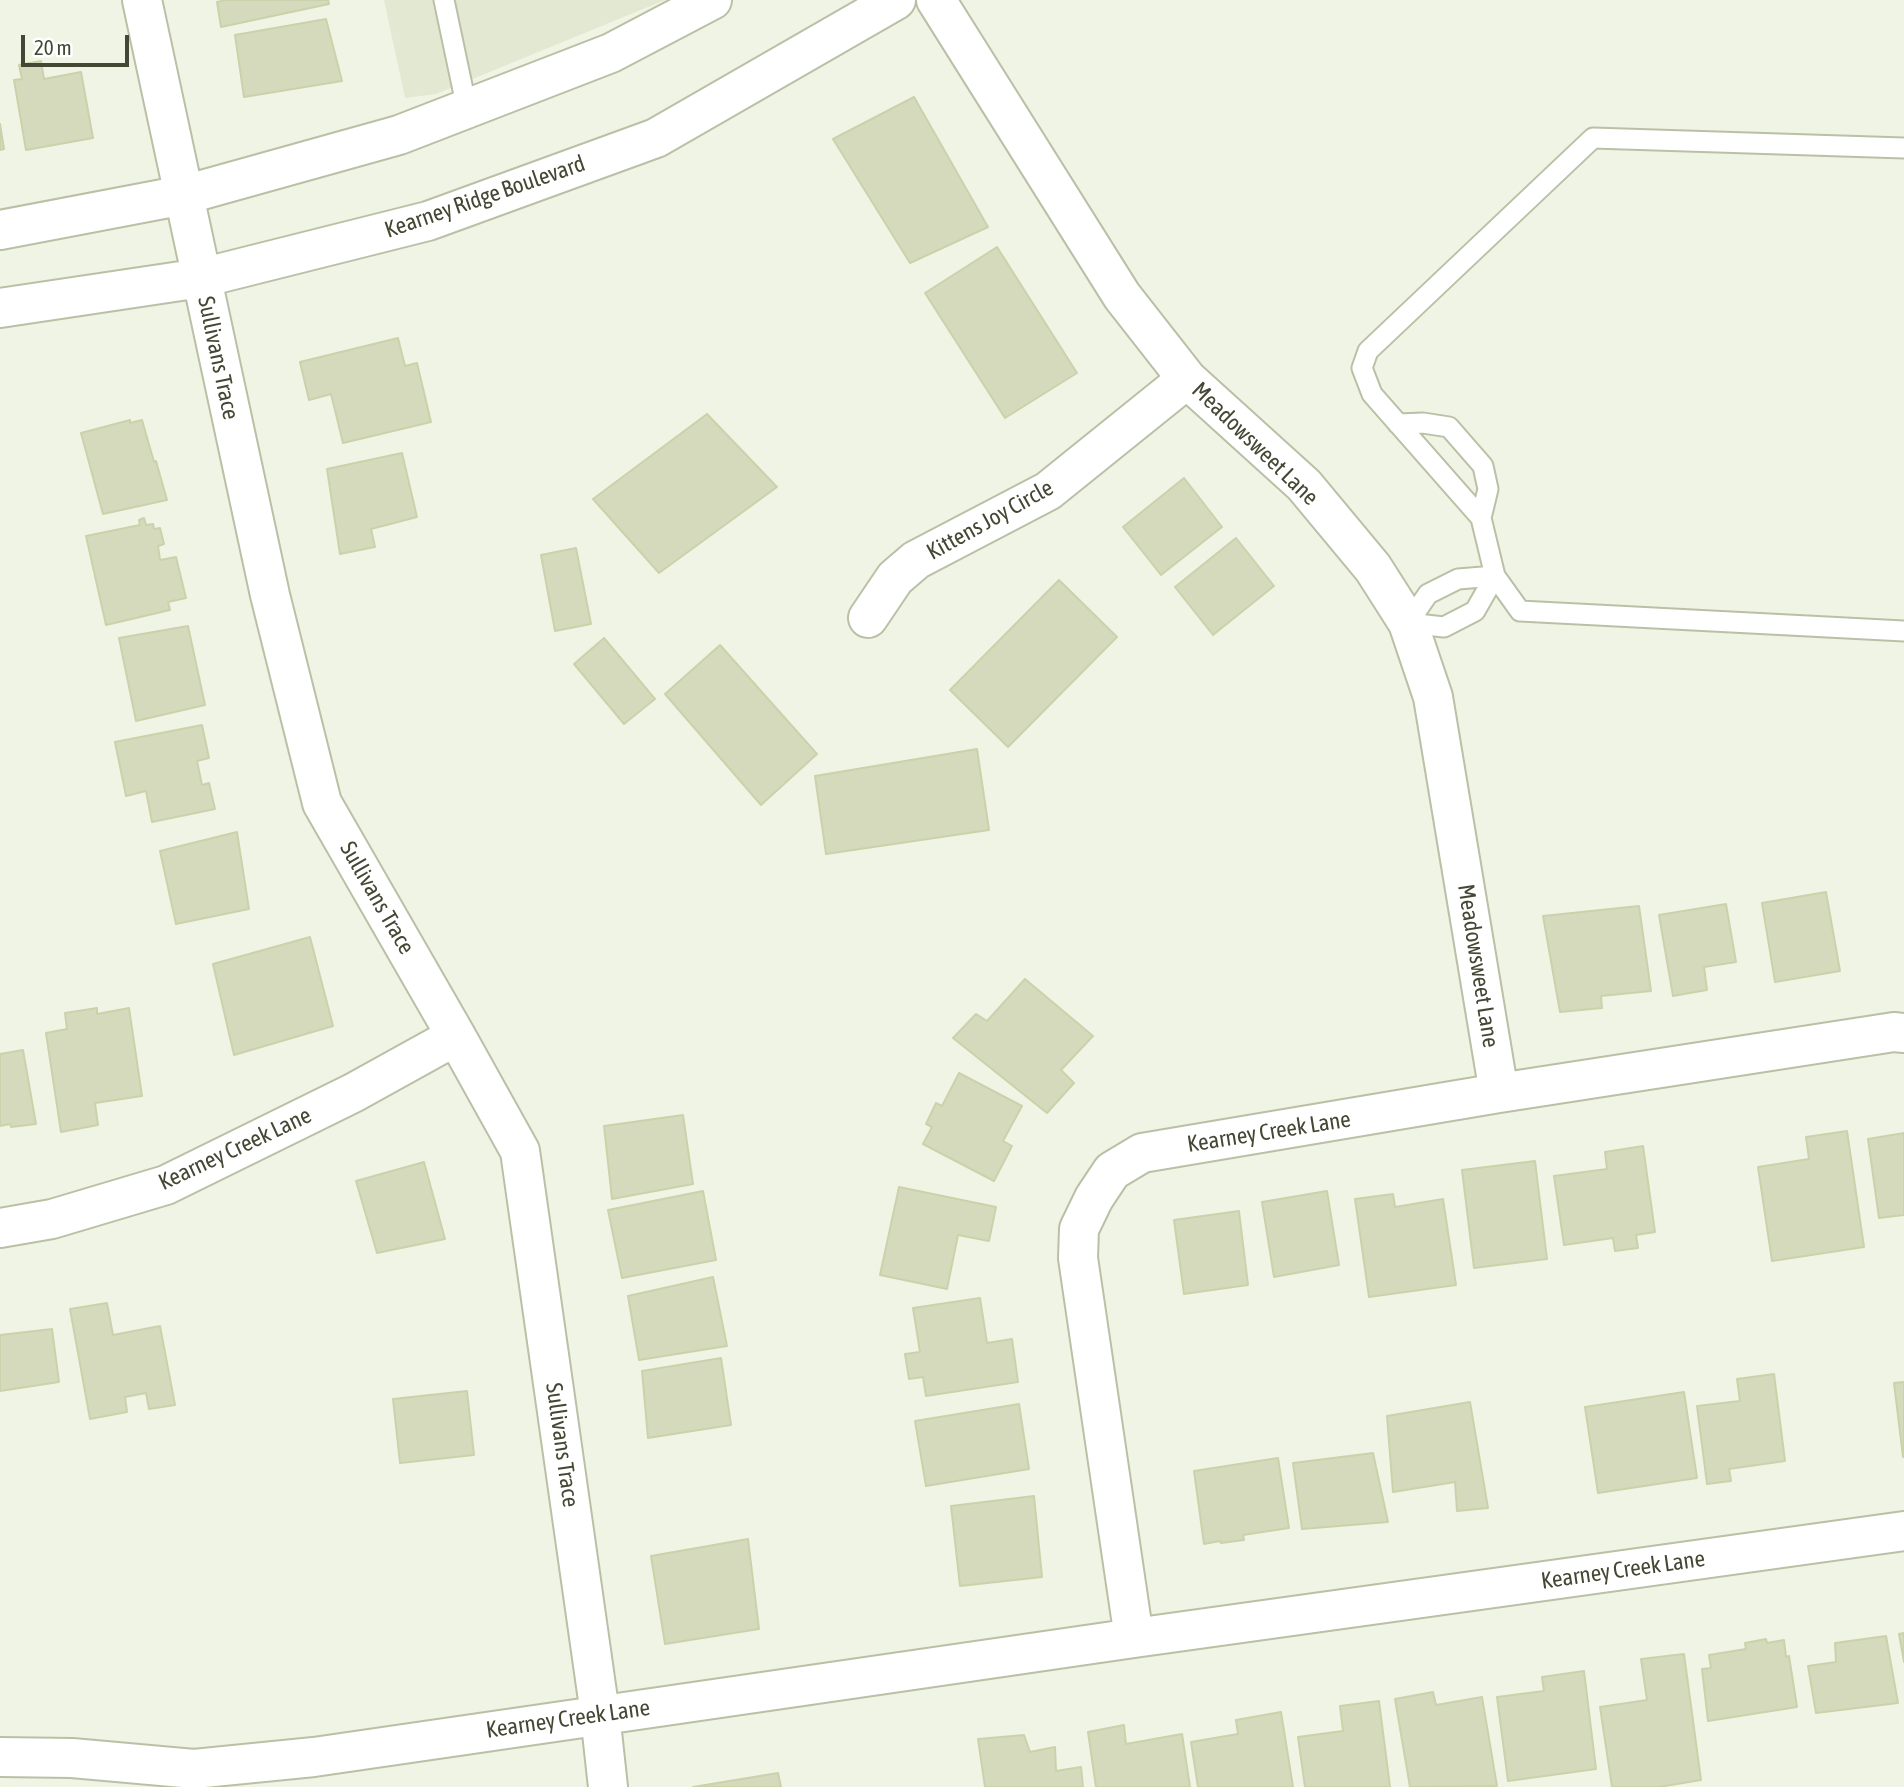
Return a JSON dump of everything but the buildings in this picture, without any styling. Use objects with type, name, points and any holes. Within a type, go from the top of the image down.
[{"type":"street","name":"Sullivans Trace","points":[[142,0],[270,595],[322,803],[520,1151],[608,1787]]},
{"type":"street","points":[[0,230],[184,195],[399,135],[611,53],[712,0]]},
{"type":"street","name":"Kearney Ridge Boulevard","points":[[0,307],[201,278],[428,221],[656,138],[896,0]]},
{"type":"street","name":"Meadowsweet Lane","points":[[936,0],[1122,296],[1187,379],[1304,485],[1373,568],[1408,623],[1433,697],[1499,1093]]},
{"type":"street","name":"Kittens Joy Circle","points":[[868,618],[895,578],[916,560],[1048,491],[1187,379]]},
{"type":"street","name":"Kearney Creek Lane","points":[[1134,1638],[1079,1258],[1079,1229],[1094,1198],[1112,1171],[1142,1153],[1499,1093],[1894,1032],[1904,1033]]},
{"type":"street","name":"Kearney Creek Lane","points":[[0,1228],[52,1219],[166,1185],[353,1093],[456,1036]]},
{"type":"street","name":"Kearney Creek Lane","points":[[0,1757],[72,1758],[194,1769],[314,1756],[1904,1531]]},
{"type":"lane","points":[[444,0],[467,108]]},
{"type":"lane","points":[[1481,518],[1372,394],[1362,368],[1368,351],[1593,138],[1904,148]]},
{"type":"lane","points":[[1398,424],[1423,423],[1449,427],[1483,466],[1488,489],[1481,518],[1495,576],[1520,611],[1904,631]]},
{"type":"lane","points":[[1495,576],[1475,611],[1444,627],[1408,623],[1428,594],[1458,579],[1495,576]]},
{"type":"shaded area","points":[[384,0],[665,0],[436,94],[405,98]]}]
